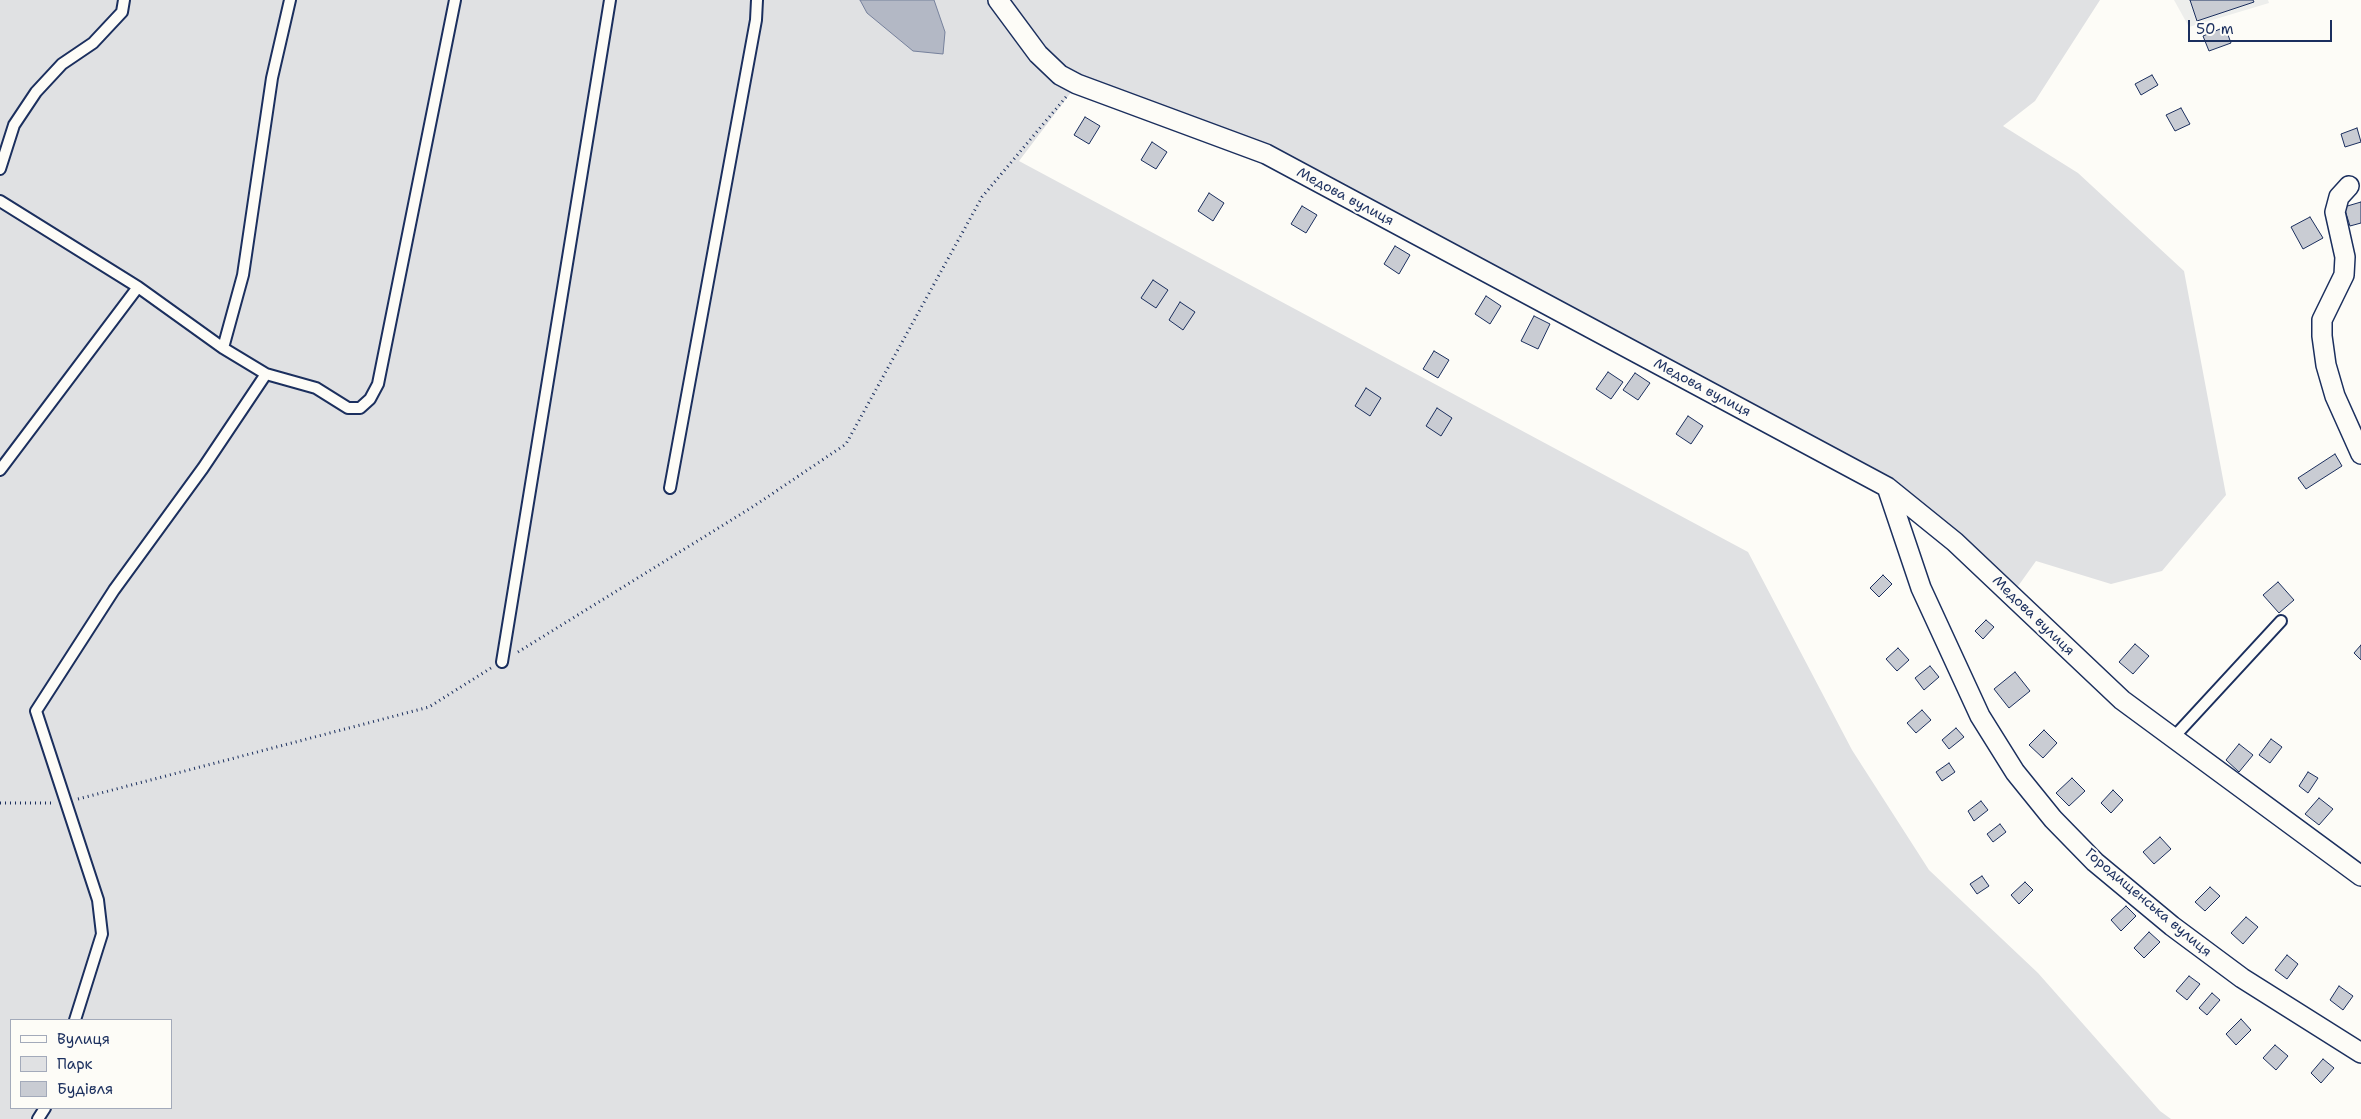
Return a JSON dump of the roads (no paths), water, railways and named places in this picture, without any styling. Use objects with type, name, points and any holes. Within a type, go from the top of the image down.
[{"type":"street","name":"Медова вулиця","points":[[998,0],[1038,54],[1060,75],[1077,84],[1266,154],[1887,487],[1955,542],[2122,700],[2358,868]]},
{"type":"street","points":[[2349,186],[2338,197],[2335,212],[2345,257],[2344,275],[2322,320],[2322,336],[2326,365],[2335,396],[2361,454]]},
{"type":"street","name":"Городищенська вулиця","points":[[1887,487],[1921,588],[1980,716],[2015,772],[2053,819],[2096,862],[2172,926],[2242,978],[2361,1053]]},
{"type":"lane","points":[[0,169],[2,157],[14,125],[36,92],[62,64],[93,43],[122,12],[124,0]]},
{"type":"lane","points":[[223,348],[243,275],[272,78],[290,0]]},
{"type":"lane","points":[[0,201],[138,287],[223,348],[266,374],[316,388],[348,408],[360,408],[370,400],[378,384],[455,0]]},
{"type":"lane","points":[[502,662],[610,0]]},
{"type":"lane","points":[[670,488],[756,20],[757,0]]},
{"type":"lane","points":[[0,470],[138,287]]},
{"type":"lane","points":[[75,1019],[102,934],[98,900],[64,802],[36,712],[114,590],[203,468],[266,374]]},
{"type":"lane","points":[[2173,738],[2281,621]]}]
